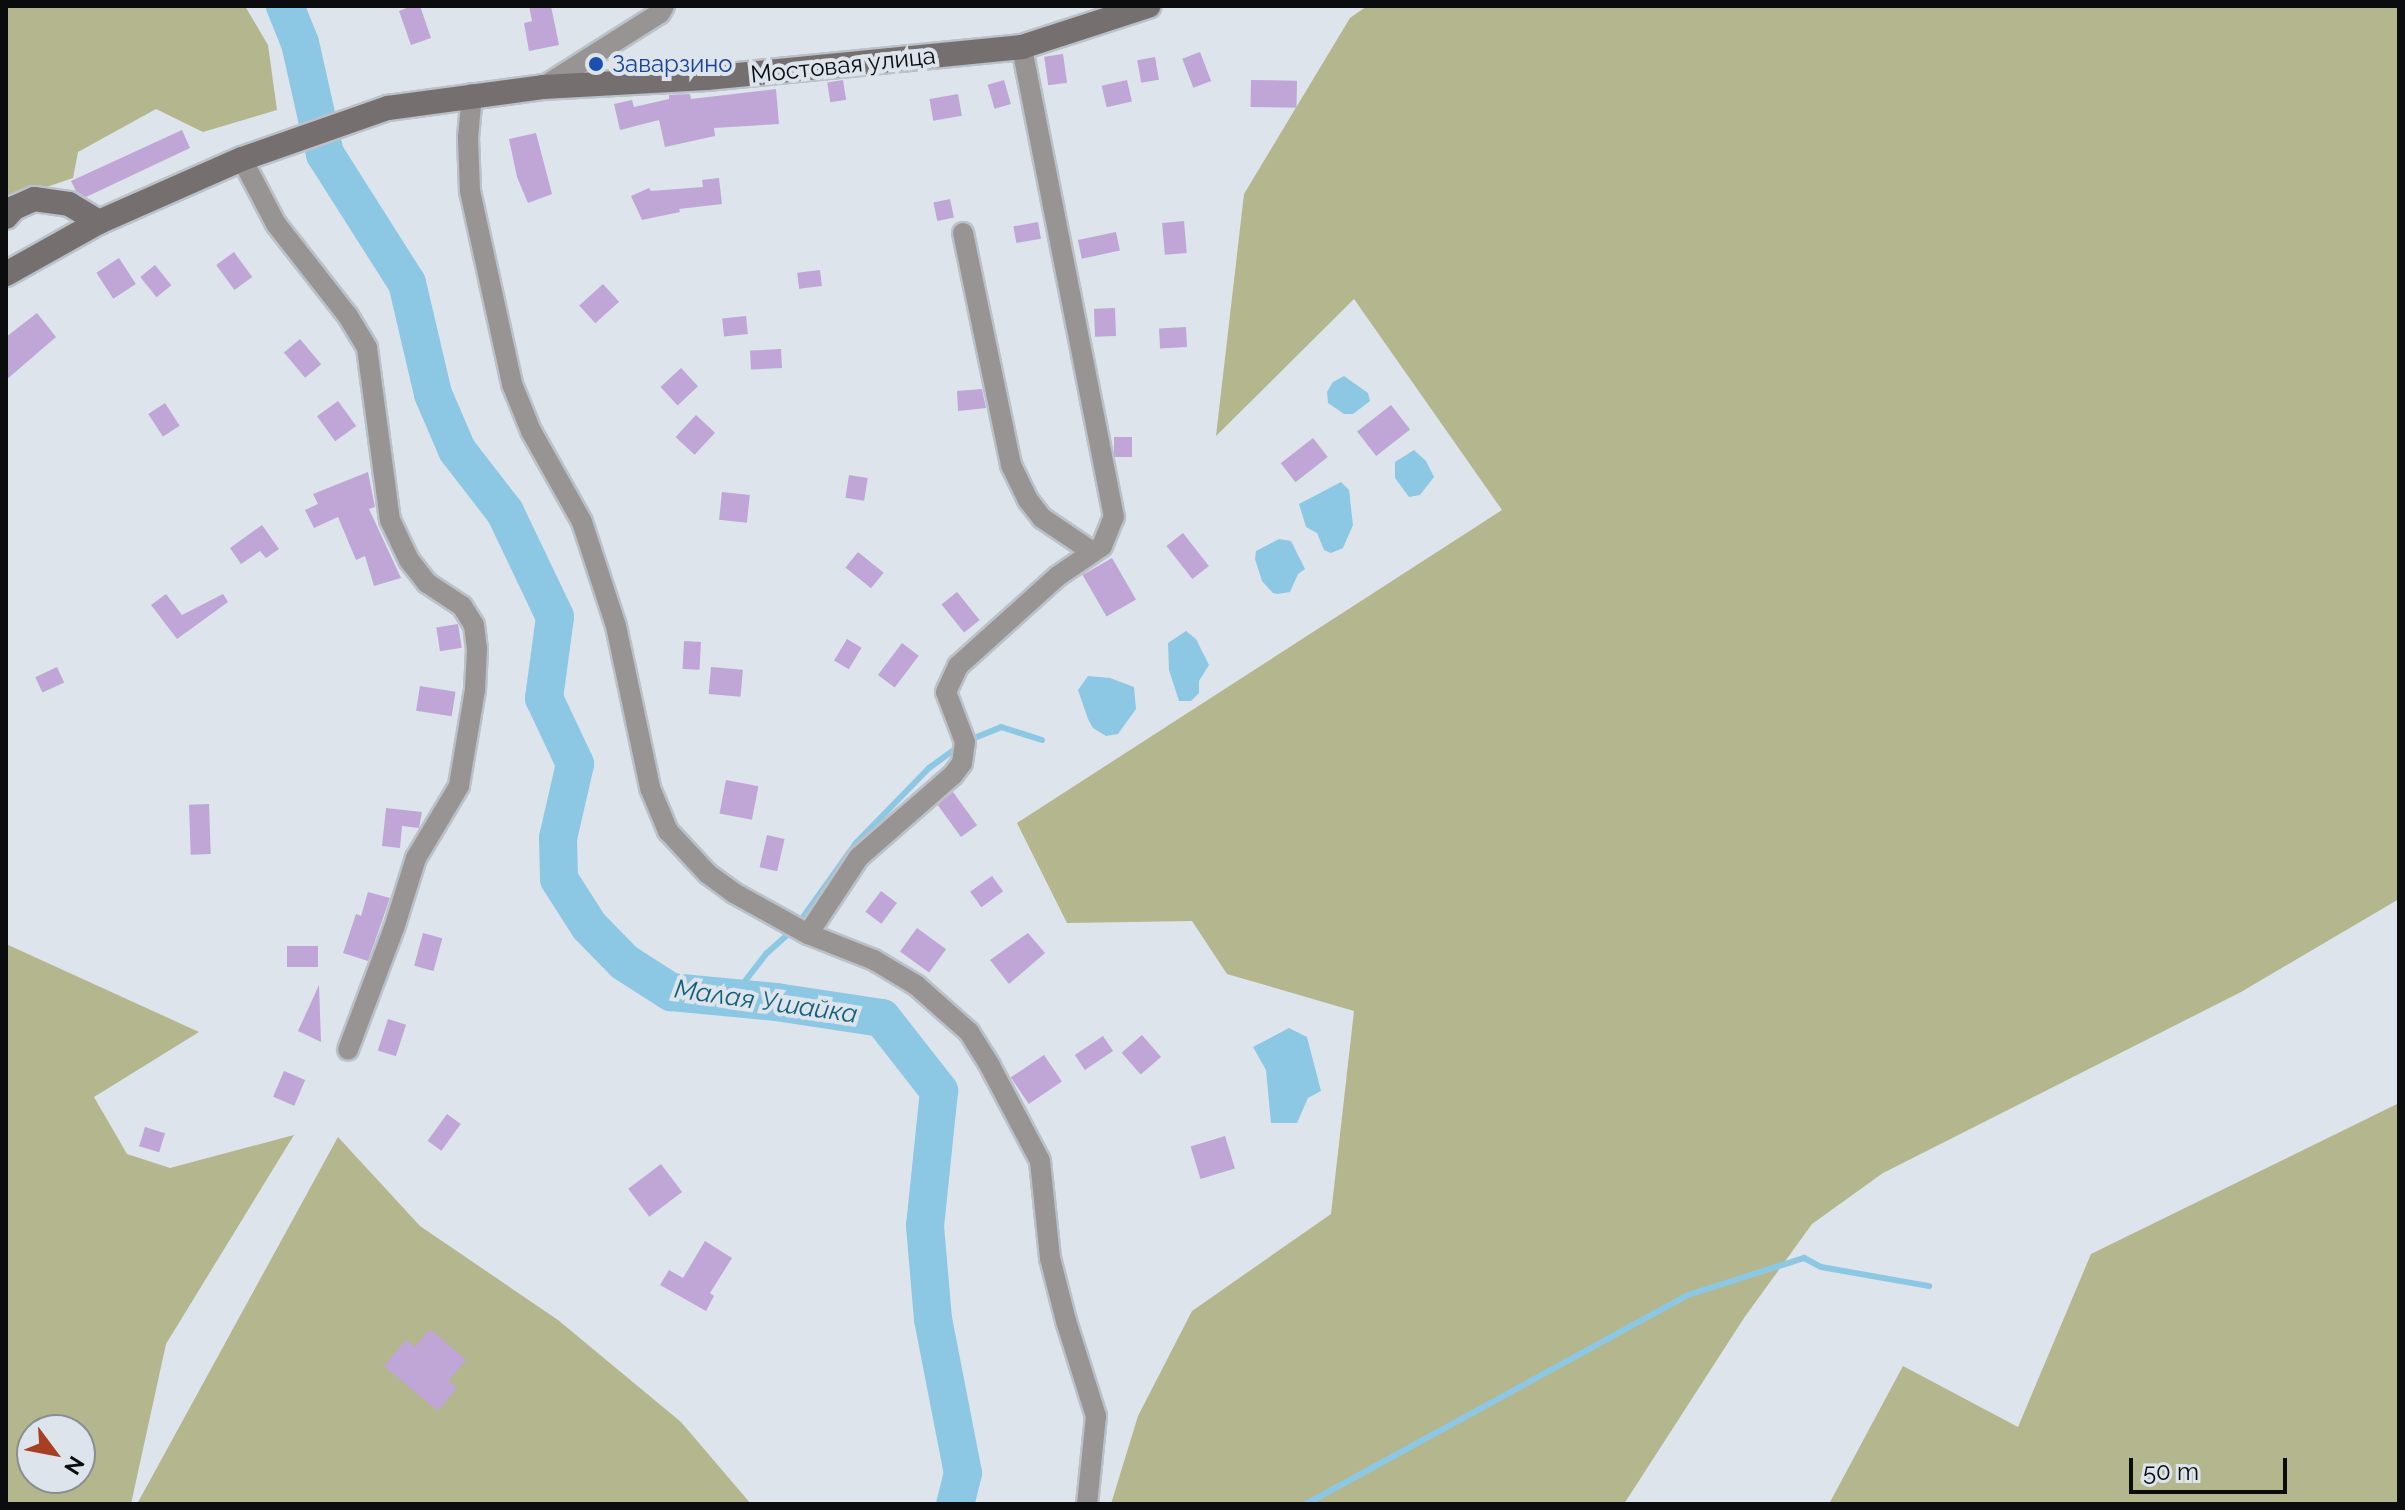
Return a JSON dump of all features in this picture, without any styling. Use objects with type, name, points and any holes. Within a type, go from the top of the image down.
[{"type":"street","points":[[543,87],[660,13],[664,6]]},
{"type":"street","name":"Мостовая улица","points":[[6,274],[99,222],[242,159],[388,108],[472,94],[543,87],[707,78],[1022,47],[1148,6]]},
{"type":"street","points":[[808,934],[859,857],[953,775],[962,763],[965,742],[946,692],[958,666],[1058,576],[1102,546],[1114,517],[1022,47]]},
{"type":"street","points":[[472,94],[468,138],[470,191],[512,384],[531,431],[582,522],[592,550],[616,626],[650,788],[668,831],[708,874],[808,934],[874,960],[916,985],[969,1032],[1027,1130],[1040,1161],[1056,1283],[1096,1416],[1087,1504]]},
{"type":"street","points":[[242,159],[276,224],[348,316],[367,348],[390,520],[409,560],[427,583],[462,606],[474,625],[477,649],[473,701],[459,786],[416,858],[394,928],[348,1050]]},
{"type":"street","points":[[6,217],[14,208],[34,199],[69,204],[99,222]]},
{"type":"street","points":[[963,233],[1011,465],[1028,500],[1042,518],[1091,551]]},
{"type":"green space","points":[[6,6],[245,6],[268,45],[277,110],[203,132],[156,109],[78,152],[73,178],[6,201]]},
{"type":"green space","points":[[1367,6],[2399,6],[2399,899],[2241,992],[1883,1173],[1812,1224],[1744,1318],[1624,1504],[1111,1504],[1138,1416],[1192,1311],[1331,1214],[1354,1011],[1227,974],[1192,921],[1067,923],[1017,823],[1502,510],[1354,299],[1216,436],[1244,194],[1350,18]]},
{"type":"green space","points":[[6,944],[199,1032],[94,1097],[127,1154],[170,1168],[294,1135],[166,1344],[131,1504],[6,1504]]},
{"type":"green space","points":[[2399,1103],[2399,1504],[1829,1504],[1903,1366],[2018,1427],[2091,1254]]},
{"type":"green space","points":[[338,1137],[420,1226],[558,1320],[681,1422],[751,1504],[137,1504]]},
{"type":"water","points":[[1344,376],[1368,393],[1370,401],[1353,414],[1344,414],[1328,403],[1327,392],[1333,382]]},
{"type":"water","points":[[1414,450],[1426,461],[1434,477],[1420,495],[1409,497],[1395,478],[1395,462]]},
{"type":"water","points":[[1341,482],[1349,490],[1353,525],[1343,548],[1331,553],[1324,550],[1317,533],[1306,527],[1299,504]]},
{"type":"water","points":[[1279,539],[1291,541],[1305,569],[1298,574],[1290,592],[1278,594],[1262,581],[1255,559],[1256,551]]},
{"type":"water","points":[[1186,631],[1196,639],[1209,665],[1199,681],[1199,693],[1191,701],[1179,701],[1169,670],[1168,643]]},
{"type":"water","points":[[1088,676],[1110,678],[1134,687],[1136,709],[1118,734],[1106,736],[1093,728],[1088,719],[1078,690]]},
{"type":"water","points":[[1289,1028],[1307,1037],[1321,1091],[1308,1098],[1297,1123],[1271,1123],[1266,1070],[1253,1047]]},
{"type":"building","points":[[420,6],[431,38],[411,45],[399,11]]},
{"type":"building","points":[[529,6],[551,6],[559,45],[529,51],[524,23],[532,21]]},
{"type":"building","points":[[1200,52],[1211,81],[1193,88],[1182,59]]},
{"type":"building","points":[[1063,54],[1067,83],[1048,85],[1044,57]]},
{"type":"building","points":[[1155,57],[1159,80],[1141,83],[1137,60]]},
{"type":"building","points":[[843,80],[846,100],[830,102],[827,83]]},
{"type":"building","points":[[1004,80],[1011,104],[995,109],[988,85]]},
{"type":"building","points":[[1127,80],[1132,101],[1107,107],[1102,86]]},
{"type":"building","points":[[1251,80],[1297,81],[1297,108],[1251,107]]},
{"type":"building","points":[[776,89],[779,124],[714,128],[715,136],[665,147],[659,120],[620,130],[614,104],[632,100],[634,107],[669,99],[669,95],[690,94],[691,99]]},
{"type":"building","points":[[958,94],[962,116],[933,121],[929,99]]},
{"type":"building","points":[[182,130],[190,148],[86,197],[76,191],[71,181]]},
{"type":"building","points":[[536,133],[552,194],[528,203],[517,177],[509,139]]},
{"type":"building","points":[[719,178],[722,204],[679,209],[680,212],[642,220],[631,196],[649,188],[651,191],[703,187],[702,180]]},
{"type":"building","points":[[950,199],[954,218],[937,221],[933,203]]},
{"type":"building","points":[[1184,221],[1187,253],[1165,255],[1162,223]]},
{"type":"building","points":[[1038,222],[1041,239],[1016,243],[1013,226]]},
{"type":"building","points":[[1116,232],[1120,251],[1082,259],[1078,240]]},
{"type":"building","points":[[234,252],[252,277],[234,290],[216,265]]},
{"type":"building","points":[[119,258],[136,284],[113,299],[96,273]]},
{"type":"building","points":[[155,265],[171,285],[157,297],[140,277]]},
{"type":"building","points":[[820,270],[822,286],[799,289],[797,273]]},
{"type":"building","points":[[603,284],[619,302],[595,323],[579,305]]},
{"type":"building","points":[[1115,308],[1116,336],[1095,337],[1094,309]]},
{"type":"building","points":[[37,313],[56,337],[6,380],[6,337]]},
{"type":"building","points":[[746,316],[748,334],[724,336],[722,319]]},
{"type":"building","points":[[1186,327],[1187,347],[1160,348],[1159,328]]},
{"type":"building","points":[[300,339],[321,364],[305,378],[284,352]]},
{"type":"building","points":[[781,349],[782,368],[751,370],[750,351]]},
{"type":"building","points":[[681,368],[698,386],[678,405],[661,387]]},
{"type":"building","points":[[982,389],[986,408],[958,411],[957,391]]},
{"type":"building","points":[[338,401],[356,426],[335,441],[317,416]]},
{"type":"building","points":[[165,403],[180,426],[163,437],[148,414]]},
{"type":"building","points":[[1391,405],[1410,429],[1376,456],[1357,431]]},
{"type":"building","points":[[696,415],[715,433],[695,455],[676,437]]},
{"type":"building","points":[[1114,437],[1132,437],[1132,457],[1114,457]]},
{"type":"building","points":[[1313,438],[1328,457],[1295,482],[1281,463]]},
{"type":"building","points":[[368,472],[375,507],[369,509],[401,578],[374,586],[365,556],[356,560],[338,517],[314,528],[305,510],[318,504],[313,494]]},
{"type":"building","points":[[849,475],[868,478],[864,501],[845,498]]},
{"type":"building","points":[[722,492],[750,495],[747,523],[719,520]]},
{"type":"building","points":[[262,525],[279,549],[266,558],[260,551],[241,564],[230,548]]},
{"type":"building","points":[[1183,533],[1209,566],[1192,579],[1166,546]]},
{"type":"building","points":[[858,552],[884,573],[871,588],[845,568]]},
{"type":"building","points":[[1112,558],[1136,600],[1107,617],[1083,575]]},
{"type":"building","points":[[957,592],[980,620],[964,633],[941,605]]},
{"type":"building","points":[[166,594],[182,615],[223,594],[228,602],[177,639],[151,605]]},
{"type":"building","points":[[458,624],[462,648],[440,651],[436,627]]},
{"type":"building","points":[[847,639],[862,648],[849,669],[834,660]]},
{"type":"building","points":[[684,641],[701,642],[700,670],[683,669]]},
{"type":"building","points":[[902,643],[919,656],[895,688],[878,675]]},
{"type":"building","points":[[57,667],[64,682],[42,693],[35,677]]},
{"type":"building","points":[[711,667],[743,670],[741,697],[709,694]]},
{"type":"building","points":[[420,686],[456,692],[452,716],[416,711]]},
{"type":"building","points":[[726,780],[758,786],[752,820],[720,813]]},
{"type":"building","points":[[953,792],[977,825],[961,837],[937,804]]},
{"type":"building","points":[[209,804],[211,854],[191,855],[189,805]]},
{"type":"building","points":[[386,808],[422,812],[419,828],[402,826],[400,848],[382,846]]},
{"type":"building","points":[[767,835],[785,839],[777,871],[760,867]]},
{"type":"building","points":[[992,876],[1003,891],[981,907],[970,892]]},
{"type":"building","points":[[881,891],[897,903],[881,924],[865,912]]},
{"type":"building","points":[[368,892],[390,898],[368,961],[343,953],[356,914],[361,916]]},
{"type":"building","points":[[917,928],[946,949],[929,973],[900,951]]},
{"type":"building","points":[[423,933],[442,938],[434,971],[414,966]]},
{"type":"building","points":[[1028,933],[1045,953],[1009,984],[990,960]]},
{"type":"building","points":[[287,946],[318,946],[318,967],[287,967]]},
{"type":"building","points":[[319,985],[321,1042],[298,1031]]},
{"type":"building","points":[[388,1019],[406,1025],[396,1056],[378,1050]]},
{"type":"building","points":[[1142,1035],[1161,1057],[1141,1075],[1122,1053]]},
{"type":"building","points":[[1103,1036],[1113,1051],[1085,1070],[1075,1055]]},
{"type":"building","points":[[1044,1055],[1062,1082],[1029,1104],[1011,1077]]},
{"type":"building","points":[[284,1071],[305,1080],[294,1106],[273,1097]]},
{"type":"building","points":[[447,1114],[461,1124],[441,1151],[428,1141]]},
{"type":"building","points":[[145,1127],[165,1133],[159,1152],[139,1146]]},
{"type":"building","points":[[1225,1136],[1235,1169],[1201,1179],[1191,1147]]},
{"type":"building","points":[[661,1164],[682,1192],[649,1217],[628,1189]]},
{"type":"building","points":[[705,1241],[732,1258],[710,1293],[714,1296],[706,1311],[660,1285],[669,1270],[683,1278]]},
{"type":"building","points":[[430,1329],[466,1360],[448,1381],[457,1388],[438,1411],[384,1366],[406,1340],[415,1347]]},
{"type":"waterway","name":"Малая Ушайка","points":[[285,6],[300,43],[325,154],[407,283],[433,394],[457,450],[505,512],[555,617],[544,698],[575,764],[558,838],[559,879],[589,926],[624,962],[671,992],[776,1002],[882,1018],[939,1091],[925,1226],[933,1319],[963,1473],[955,1504]]},
{"type":"waterway","points":[[967,741],[1001,727],[1042,740]]},
{"type":"waterway","points":[[732,998],[766,954],[796,927],[856,843],[929,768],[958,747]]},
{"type":"waterway","points":[[1306,1504],[1688,1295],[1804,1258],[1821,1267],[1929,1286]]},
{"type":"place","name":"Заварзино","points":[[596,64]]}]
